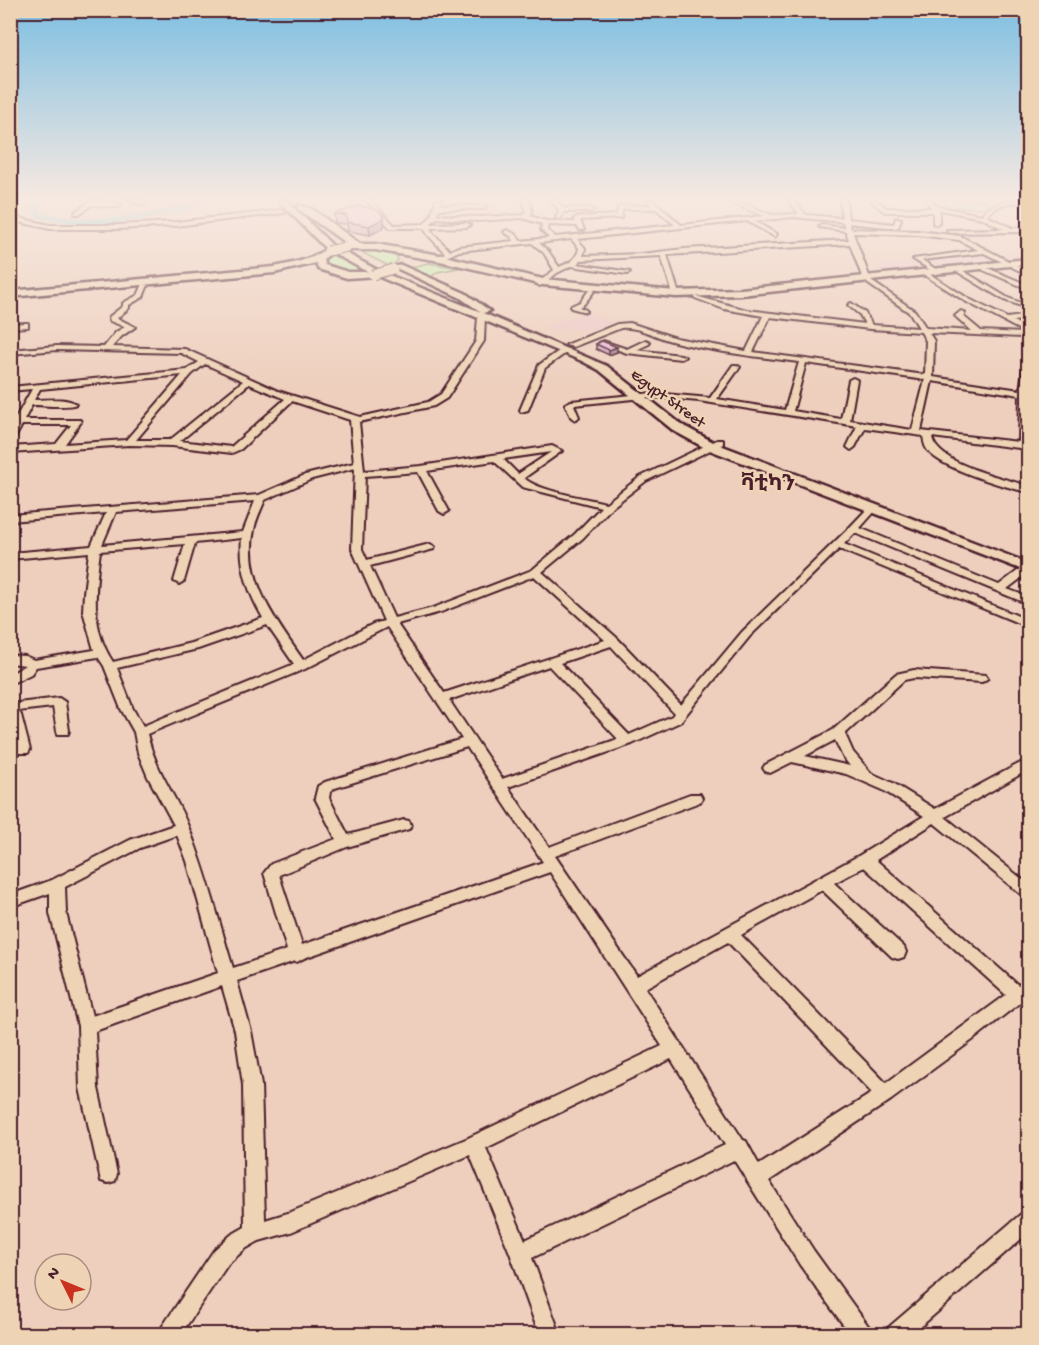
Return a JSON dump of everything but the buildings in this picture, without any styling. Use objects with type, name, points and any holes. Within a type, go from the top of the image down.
[{"type":"main road","points":[[274,270],[294,263]]},
{"type":"main road","points":[[10,295],[274,270],[296,263]]},
{"type":"main road","points":[[324,263],[321,267],[326,270]]},
{"type":"main road","name":"Egypt Street","points":[[358,263],[376,273],[568,348],[647,396],[678,428],[872,509],[1028,568]]},
{"type":"main road","points":[[398,263],[432,283],[469,299],[483,315]]},
{"type":"main road","points":[[357,276],[373,275],[403,263]]},
{"type":"main road","points":[[447,263],[472,270],[592,290],[698,297],[1010,265]]},
{"type":"main road","points":[[471,263],[542,283],[637,293],[733,292],[868,280]]},
{"type":"main road","points":[[955,271],[1029,263]]},
{"type":"main road","points":[[10,295],[287,271],[326,270],[381,281],[447,308],[483,315]]},
{"type":"main road","points":[[432,283],[432,277],[443,271],[472,270]]},
{"type":"main road","name":"Egypt Street","points":[[716,444],[1029,561]]},
{"type":"street","points":[[553,263],[557,270]]},
{"type":"street","points":[[667,263],[676,294]]},
{"type":"street","points":[[861,263],[868,280],[913,312],[926,330],[930,341],[929,378],[916,433]]},
{"type":"street","points":[[920,263],[960,295],[1008,320],[1026,336]]},
{"type":"street","points":[[1006,263],[1029,273]]},
{"type":"street","points":[[542,283],[557,270],[573,265],[627,272]]},
{"type":"street","points":[[984,269],[1029,287]]},
{"type":"street","points":[[955,271],[1021,304]]},
{"type":"street","points":[[106,349],[119,334],[131,327],[113,317],[127,308],[125,304],[141,296],[145,285]]},
{"type":"street","points":[[584,311],[573,307],[582,303],[592,290]]},
{"type":"street","points":[[960,295],[997,293]]},
{"type":"street","points":[[698,297],[713,304],[767,315],[870,327],[1026,336]]},
{"type":"street","points":[[851,305],[863,314],[870,327]]},
{"type":"street","points":[[961,313],[959,316],[962,320],[980,333]]},
{"type":"street","points":[[10,352],[57,348],[182,351],[247,382],[354,420],[402,412],[439,401],[480,341],[483,315]]},
{"type":"street","points":[[749,353],[767,315]]},
{"type":"street","points":[[1008,320],[1029,317]]},
{"type":"street","points":[[10,326],[25,325]]},
{"type":"street","points":[[524,410],[542,367],[568,348],[620,326],[630,325],[674,340],[749,353],[1024,393]]},
{"type":"street","points":[[590,338],[627,351],[681,357]]},
{"type":"street","points":[[627,351],[646,342]]},
{"type":"street","points":[[788,413],[803,360]]},
{"type":"street","points":[[129,441],[189,372],[204,362]]},
{"type":"street","points":[[575,417],[569,404],[571,403],[647,396],[712,400],[916,433],[1026,446],[1027,406],[1024,393],[1029,364]]},
{"type":"street","points":[[712,400],[736,367]]},
{"type":"street","points":[[10,389],[88,378],[189,372]]},
{"type":"street","points":[[846,422],[853,380]]},
{"type":"street","points":[[172,442],[247,382]]},
{"type":"street","points":[[10,440],[14,427],[37,387]]},
{"type":"street","points":[[10,450],[129,441],[172,442],[232,450],[291,398]]},
{"type":"street","points":[[28,403],[72,404]]},
{"type":"street","points":[[354,420],[359,470],[357,549],[390,622],[634,986],[807,1258],[862,1335]]},
{"type":"street","points":[[14,427],[77,422],[59,446]]},
{"type":"street","points":[[851,447],[862,424]]},
{"type":"street","points":[[927,434],[928,445],[933,452],[950,463],[1029,489]]},
{"type":"street","points":[[140,732],[301,666],[377,626],[468,599],[536,572],[579,536],[608,506],[643,479],[716,444]]},
{"type":"street","points":[[10,518],[261,498],[301,478],[332,469],[421,469],[552,449],[558,451],[518,478]]},
{"type":"street","points":[[497,458],[525,485],[608,506]]},
{"type":"street","points":[[421,469],[444,511]]},
{"type":"street","points":[[261,498],[247,535],[247,561],[252,587],[270,620],[301,666]]},
{"type":"street","points":[[499,785],[627,741],[662,726],[682,714],[691,698],[746,634],[872,509]]},
{"type":"street","points":[[112,510],[95,549],[88,593],[89,611],[101,653],[110,666],[127,709],[140,732],[145,753],[155,777],[182,828],[243,1031],[252,1085],[255,1232]]},
{"type":"street","points":[[854,529],[1029,601]]},
{"type":"street","points":[[10,556],[247,535]]},
{"type":"street","points":[[179,582],[191,540]]},
{"type":"street","points":[[838,545],[1029,624]]},
{"type":"street","points":[[364,564],[430,547]]},
{"type":"street","points":[[1000,589],[1028,568]]},
{"type":"street","points":[[536,572],[613,641],[682,714]]},
{"type":"street","points":[[110,666],[194,646],[270,620]]},
{"type":"street","points":[[442,698],[613,641]]},
{"type":"street","points":[[10,658],[32,663],[101,653]]},
{"type":"street","points":[[551,661],[627,741]]},
{"type":"street","points":[[10,680],[27,671],[32,663]]},
{"type":"street","points":[[770,768],[838,734],[900,677],[905,675],[982,678]]},
{"type":"street","points":[[10,710],[58,702],[63,731]]},
{"type":"street","points":[[10,710],[15,715],[23,750]]},
{"type":"street","points":[[838,734],[848,754],[866,776]]},
{"type":"street","points":[[344,842],[322,798],[323,790],[330,785],[470,741]]},
{"type":"street","points":[[794,758],[866,776],[913,801],[1029,892]]},
{"type":"street","points":[[634,986],[865,859],[935,816],[1029,764]]},
{"type":"street","points":[[86,1026],[297,955],[429,906],[549,860],[695,798]]},
{"type":"street","points":[[297,955],[272,873],[276,868],[344,842],[404,825]]},
{"type":"street","points":[[10,901],[57,884],[135,844],[182,828]]},
{"type":"street","points":[[756,1178],[885,1094],[1023,991],[865,859]]},
{"type":"street","points":[[823,882],[898,952]]},
{"type":"street","points":[[57,884],[58,912],[86,1026],[89,1088],[108,1174]]},
{"type":"street","points":[[729,933],[885,1094]]},
{"type":"street","points":[[169,1335],[221,1257],[238,1242],[255,1232],[291,1222],[475,1144],[673,1049]]},
{"type":"street","points":[[475,1144],[520,1253],[549,1335]]},
{"type":"street","points":[[520,1253],[739,1148]]},
{"type":"street","points":[[896,1335],[1029,1221]]},
{"type":"shaded area","points":[[904,263],[995,263],[885,272],[878,265]]},
{"type":"shaded area","points":[[585,312],[621,325],[578,331],[568,327],[556,332],[544,327]]},
{"type":"green space","points":[[325,263],[351,263],[369,273],[349,274],[324,265]]},
{"type":"green space","points":[[383,263],[395,263],[391,267]]},
{"type":"green space","points":[[428,263],[459,268],[437,272],[429,279],[405,269]]},
{"type":"district","name":"ቫቲካን","points":[[768,482]]}]
